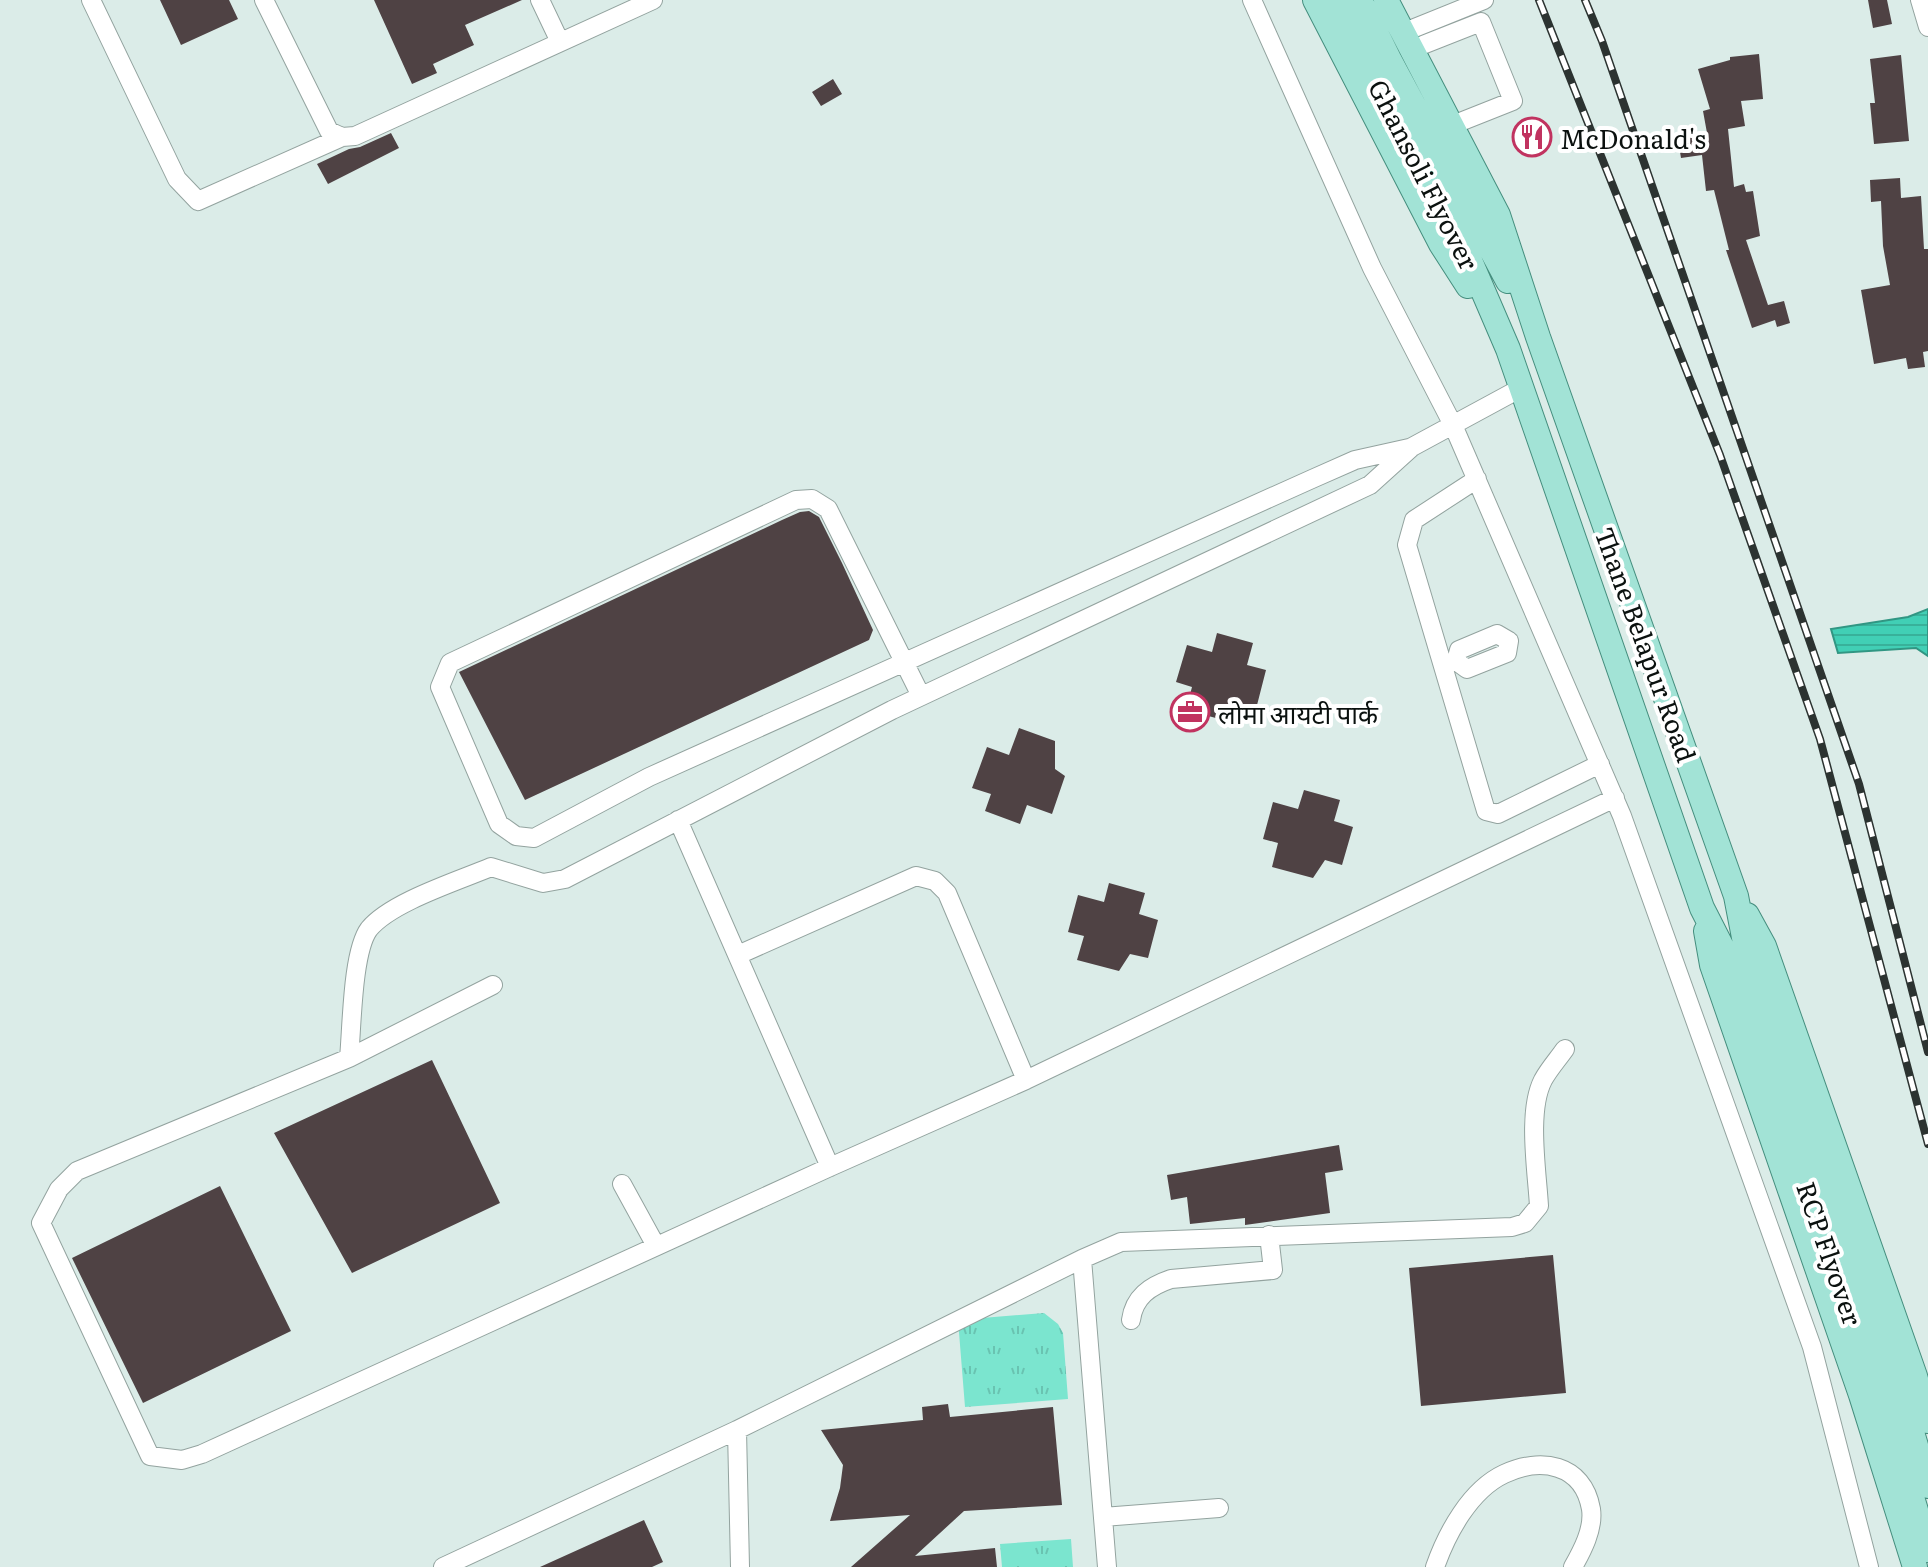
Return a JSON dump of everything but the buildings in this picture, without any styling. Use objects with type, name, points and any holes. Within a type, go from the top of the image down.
[{"type":"main road","points":[[1315,0],[1441,244],[1508,349]]},
{"type":"main road","name":"Ghansoli Flyover","points":[[1338,0],[1468,230],[1538,337]]},
{"type":"main road","name":"Ghansoli Flyover","points":[[1360,0],[1468,230],[1508,349]]},
{"type":"main road","points":[[1386,0],[1498,215],[1538,337]]},
{"type":"main road","name":"Thane Belapur Road","points":[[1538,337],[1736,896],[1738,956]]},
{"type":"main road","name":"Thane Belapur Road","points":[[1508,349],[1702,908],[1738,956]]},
{"type":"main road","points":[[1736,896],[1764,946],[1928,1421]]},
{"type":"main road","points":[[1702,908],[1712,965],[1861,1395],[1915,1567]]},
{"type":"main road","name":"RCP Flyover","points":[[1738,956],[1897,1382],[1928,1486]]},
{"type":"main road","name":"RCP Flyover","points":[[1738,956],[1928,1550]]},
{"type":"street","points":[[91,0],[177,179],[198,201],[342,137],[355,136],[653,0]]},
{"type":"street","points":[[264,0],[329,131],[342,137]]},
{"type":"street","points":[[540,0],[560,42]]},
{"type":"street","points":[[1252,0],[1372,268],[1453,425],[1615,798],[1812,1347],[1869,1567]]},
{"type":"street","points":[[1406,42],[1484,0]]},
{"type":"street","points":[[1920,0],[1928,27]]},
{"type":"street","points":[[1406,42],[1481,22],[1513,101],[1450,126]]},
{"type":"street","points":[[349,1058],[359,955],[368,931],[390,910],[491,867],[543,883],[565,879],[921,696],[1370,485],[1412,447],[1521,388]]},
{"type":"street","points":[[921,696],[903,663],[828,509],[812,499],[796,500],[450,663],[440,687],[499,824],[516,836],[534,838],[649,777],[903,663],[1355,460],[1412,447]]},
{"type":"street","points":[[1477,479],[1414,520],[1407,545],[1449,663],[1486,811],[1498,814],[1600,764]]},
{"type":"street","points":[[1449,663],[1467,669],[1507,653],[1509,641],[1541,628]]},
{"type":"street","points":[[493,985],[349,1058],[77,1171],[59,1189],[41,1223],[150,1456],[182,1460],[202,1454],[1026,1080],[1615,798]]},
{"type":"street","points":[[678,820],[830,1167]]},
{"type":"street","points":[[738,955],[916,876],[935,881],[947,893],[1026,1080]]},
{"type":"street","points":[[443,1567],[482,1559],[1121,1242],[1512,1227],[1525,1223],[1539,1206],[1537,1096],[1543,1080],[1565,1049]]},
{"type":"street","points":[[622,1184],[656,1246]]},
{"type":"street","points":[[1131,1320],[1133,1307],[1140,1296],[1171,1279],[1273,1270],[1269,1235]]},
{"type":"street","points":[[1082,1259],[1107,1567]]},
{"type":"street","points":[[737,1430],[740,1567]]},
{"type":"street","points":[[1435,1567],[1449,1533],[1477,1495],[1502,1475],[1534,1465],[1566,1469],[1582,1485],[1591,1511],[1585,1545],[1573,1567]]},
{"type":"street","points":[[1103,1517],[1219,1508]]},
{"type":"green space","points":[[1044,1313],[1058,1324],[1063,1333],[1068,1399],[965,1407],[958,1320]]},
{"type":"green space","points":[[1071,1539],[1073,1567],[1002,1567],[1000,1544]]},
{"type":"shaded area","points":[[1928,609],[1928,656],[1916,648],[1838,653],[1831,629],[1908,617]]},
{"type":"railway","points":[[1539,0],[1720,455],[1820,739],[1928,1144]]},
{"type":"railway","points":[[1585,0],[1602,41],[1859,784],[1928,1052]]},
{"type":"place","name":"McDonald's","points":[[1532,137]]},
{"type":"place","name":"लोमा आयटी पार्क","points":[[1190,712]]}]
